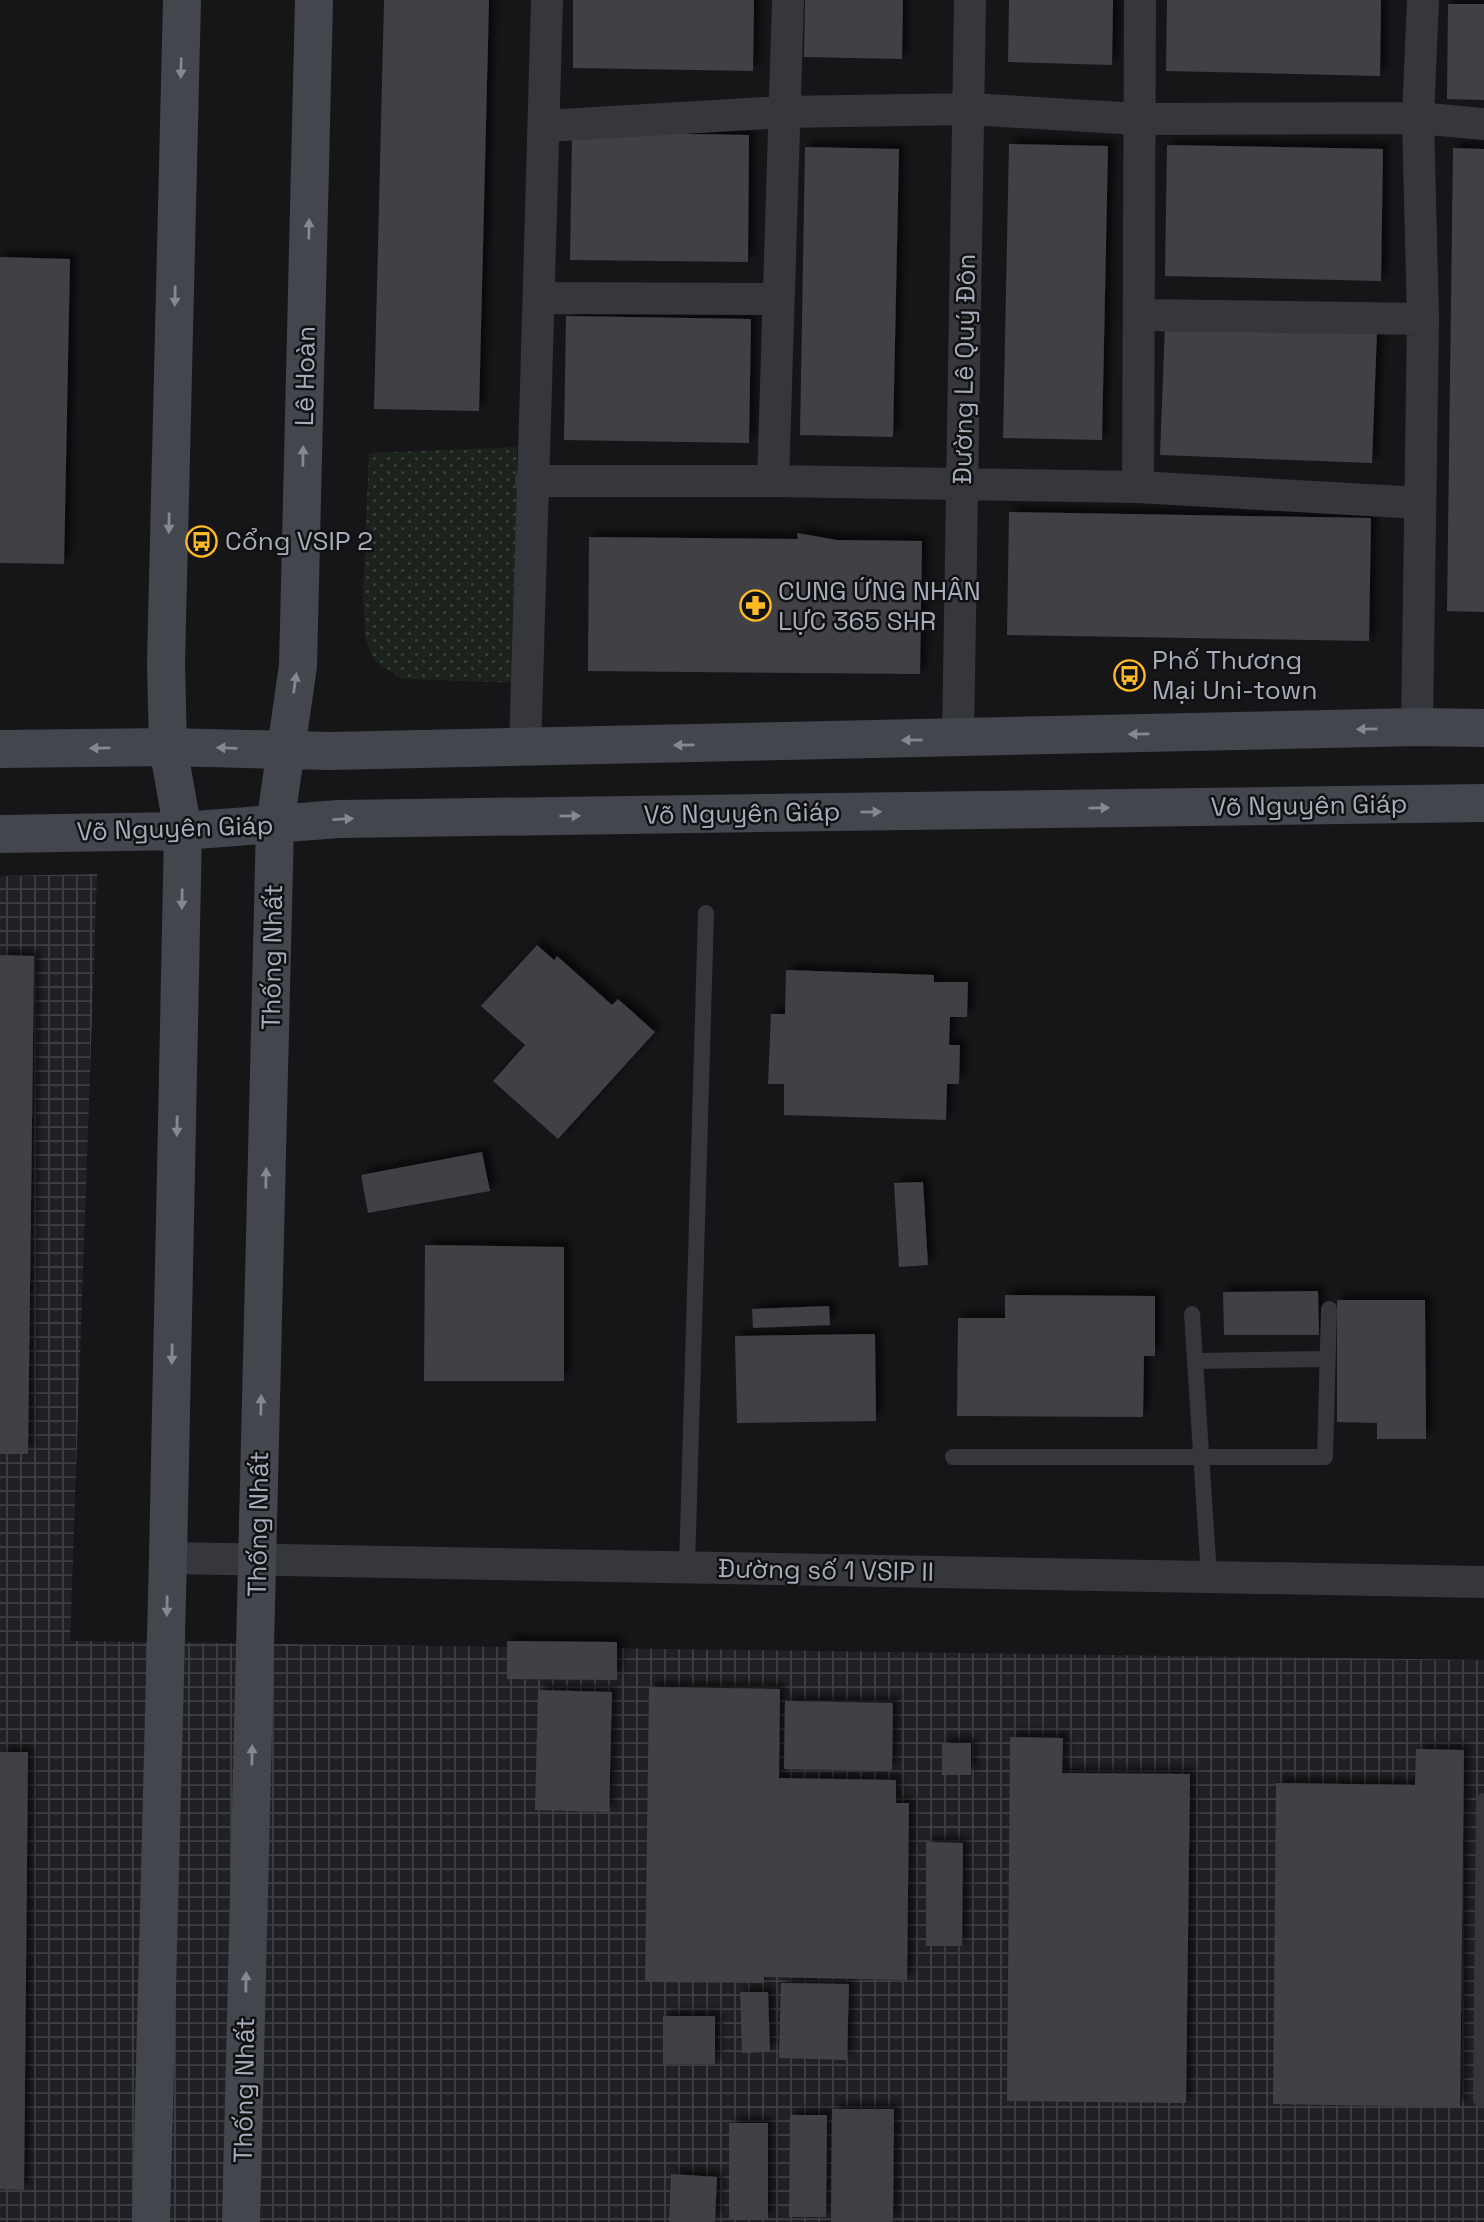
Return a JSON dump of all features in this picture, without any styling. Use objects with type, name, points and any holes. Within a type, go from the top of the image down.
[{"type":"street","points":[[151,2222],[183,831],[168,747],[166,649],[182,0]]},
{"type":"street","name":"Lê Hoàn","points":[[275,825],[298,666],[314,0]]},
{"type":"street","points":[[525,748],[547,0]]},
{"type":"street","points":[[773,481],[788,0]]},
{"type":"street","name":"Đường Lê Quý Đôn","points":[[958,739],[970,0]]},
{"type":"street","points":[[1138,487],[1140,0]]},
{"type":"street","points":[[1417,727],[1423,319],[1418,118],[1423,0]]},
{"type":"street","points":[[545,126],[783,112],[969,109],[1139,119],[1418,118],[1484,124]]},
{"type":"street","points":[[540,298],[778,299]]},
{"type":"street","points":[[1139,314],[1423,319]]},
{"type":"street","points":[[531,481],[773,481],[1138,487],[1420,503]]},
{"type":"street","points":[[0,749],[168,747],[286,751],[525,748],[1417,727],[1484,728]]},
{"type":"street","name":"Võ Nguyên Giáp","points":[[0,834],[183,831],[340,819],[1484,803]]},
{"type":"street","name":"Thống Nhất","points":[[241,2222],[275,825]]},
{"type":"street","name":"Đường số 1 VSIP II","points":[[168,1558],[1484,1582]]},
{"type":"lane","points":[[687,1567],[706,913]]},
{"type":"lane","points":[[953,1457],[1325,1457],[1329,1309]]},
{"type":"lane","points":[[1192,1314],[1209,1577]]},
{"type":"lane","points":[[1195,1361],[1327,1359]]},
{"type":"lane","points":[[1481,2099],[1484,1801]]},
{"type":"shaded area","points":[[517,447],[518,683],[402,679],[374,660],[365,637],[363,594],[369,453]]},
{"type":"shaded area","points":[[97,874],[70,1641],[1484,1660],[1484,2222],[0,2222],[0,876]]},
{"type":"building","points":[[384,0],[489,0],[479,411],[374,409]]},
{"type":"building","points":[[573,0],[754,0],[753,71],[573,68]]},
{"type":"building","points":[[805,0],[903,0],[902,59],[804,57]]},
{"type":"building","points":[[1009,0],[1113,0],[1112,65],[1008,62]]},
{"type":"building","points":[[1167,0],[1381,0],[1380,76],[1166,71]]},
{"type":"building","points":[[1448,4],[1484,4],[1484,100],[1447,99]]},
{"type":"building","points":[[572,132],[749,135],[748,262],[570,260]]},
{"type":"building","points":[[1009,144],[1108,146],[1102,440],[1003,438]]},
{"type":"building","points":[[1167,145],[1383,149],[1381,281],[1165,276]]},
{"type":"building","points":[[805,147],[899,149],[893,437],[800,435]]},
{"type":"building","points":[[1453,148],[1484,149],[1484,612],[1447,611]]},
{"type":"building","points":[[0,257],[70,259],[64,564],[0,563]]},
{"type":"building","points":[[566,316],[751,319],[749,443],[564,440]]},
{"type":"building","points":[[1165,323],[1377,331],[1372,463],[1160,455]]},
{"type":"building","points":[[1009,512],[1371,518],[1369,641],[1007,635]]},
{"type":"building","name":"CUNG ỨNG NHÂN LỰC 365 SHR","points":[[797,533],[837,540],[922,541],[920,674],[588,671],[589,537],[798,539]]},
{"type":"building","points":[[537,945],[554,960],[557,956],[612,1005],[618,999],[655,1032],[558,1139],[493,1081],[525,1045],[481,1006]]},
{"type":"building","points":[[0,955],[34,956],[28,1454],[0,1454]]},
{"type":"building","points":[[786,970],[934,975],[934,982],[968,982],[967,1017],[950,1017],[949,1045],[960,1045],[959,1084],[947,1084],[946,1120],[784,1115],[784,1084],[768,1084],[771,1014],[785,1014]]},
{"type":"building","points":[[482,1152],[490,1191],[368,1213],[361,1175]]},
{"type":"building","points":[[923,1182],[928,1265],[899,1267],[894,1183]]},
{"type":"building","points":[[425,1245],[564,1247],[564,1381],[424,1381]]},
{"type":"building","points":[[1318,1291],[1319,1335],[1224,1335],[1223,1292]]},
{"type":"building","points":[[1005,1295],[1155,1296],[1155,1356],[1144,1356],[1143,1417],[957,1416],[958,1318],[1005,1318]]},
{"type":"building","points":[[1337,1300],[1425,1300],[1426,1439],[1377,1439],[1377,1423],[1337,1422]]},
{"type":"building","points":[[829,1306],[830,1325],[753,1328],[752,1309]]},
{"type":"building","points":[[875,1334],[876,1421],[737,1423],[735,1336]]},
{"type":"building","points":[[507,1641],[617,1642],[617,1680],[507,1679]]},
{"type":"building","points":[[649,1687],[780,1689],[779,1778],[896,1780],[896,1803],[909,1803],[907,1980],[764,1977],[764,1983],[645,1982]]},
{"type":"building","points":[[538,1690],[612,1692],[609,1812],[535,1810]]},
{"type":"building","points":[[785,1701],[893,1703],[892,1771],[784,1769]]},
{"type":"building","points":[[1010,1737],[1063,1738],[1062,1773],[1190,1774],[1186,2103],[1007,2101]]},
{"type":"building","points":[[942,1743],[971,1743],[971,1775],[942,1775]]},
{"type":"building","points":[[1416,1749],[1464,1750],[1460,2107],[1273,2104],[1276,1783],[1415,1785]]},
{"type":"building","points":[[0,1752],[28,1752],[24,2190],[0,2189]]},
{"type":"building","points":[[926,1842],[963,1843],[962,1946],[926,1946]]},
{"type":"building","points":[[781,1983],[849,1984],[847,2060],[779,2058]]},
{"type":"building","points":[[740,1992],[768,1992],[770,2052],[742,2053]]},
{"type":"building","points":[[663,2016],[715,2016],[715,2064],[663,2064]]},
{"type":"building","points":[[832,2109],[894,2109],[893,2222],[831,2222]]},
{"type":"building","points":[[790,2115],[827,2115],[826,2217],[789,2217]]},
{"type":"building","points":[[729,2123],[768,2123],[768,2220],[729,2220]]},
{"type":"building","points":[[671,2174],[717,2177],[715,2222],[669,2222]]},
{"type":"place","name":"Cổng VSIP 2","points":[[202,541]]},
{"type":"place","name":"CUNG ỨNG NHÂN LỰC 365 SHR","points":[[755,606]]},
{"type":"place","name":"Phố Thương Mại Uni-town","points":[[1129,675]]}]
